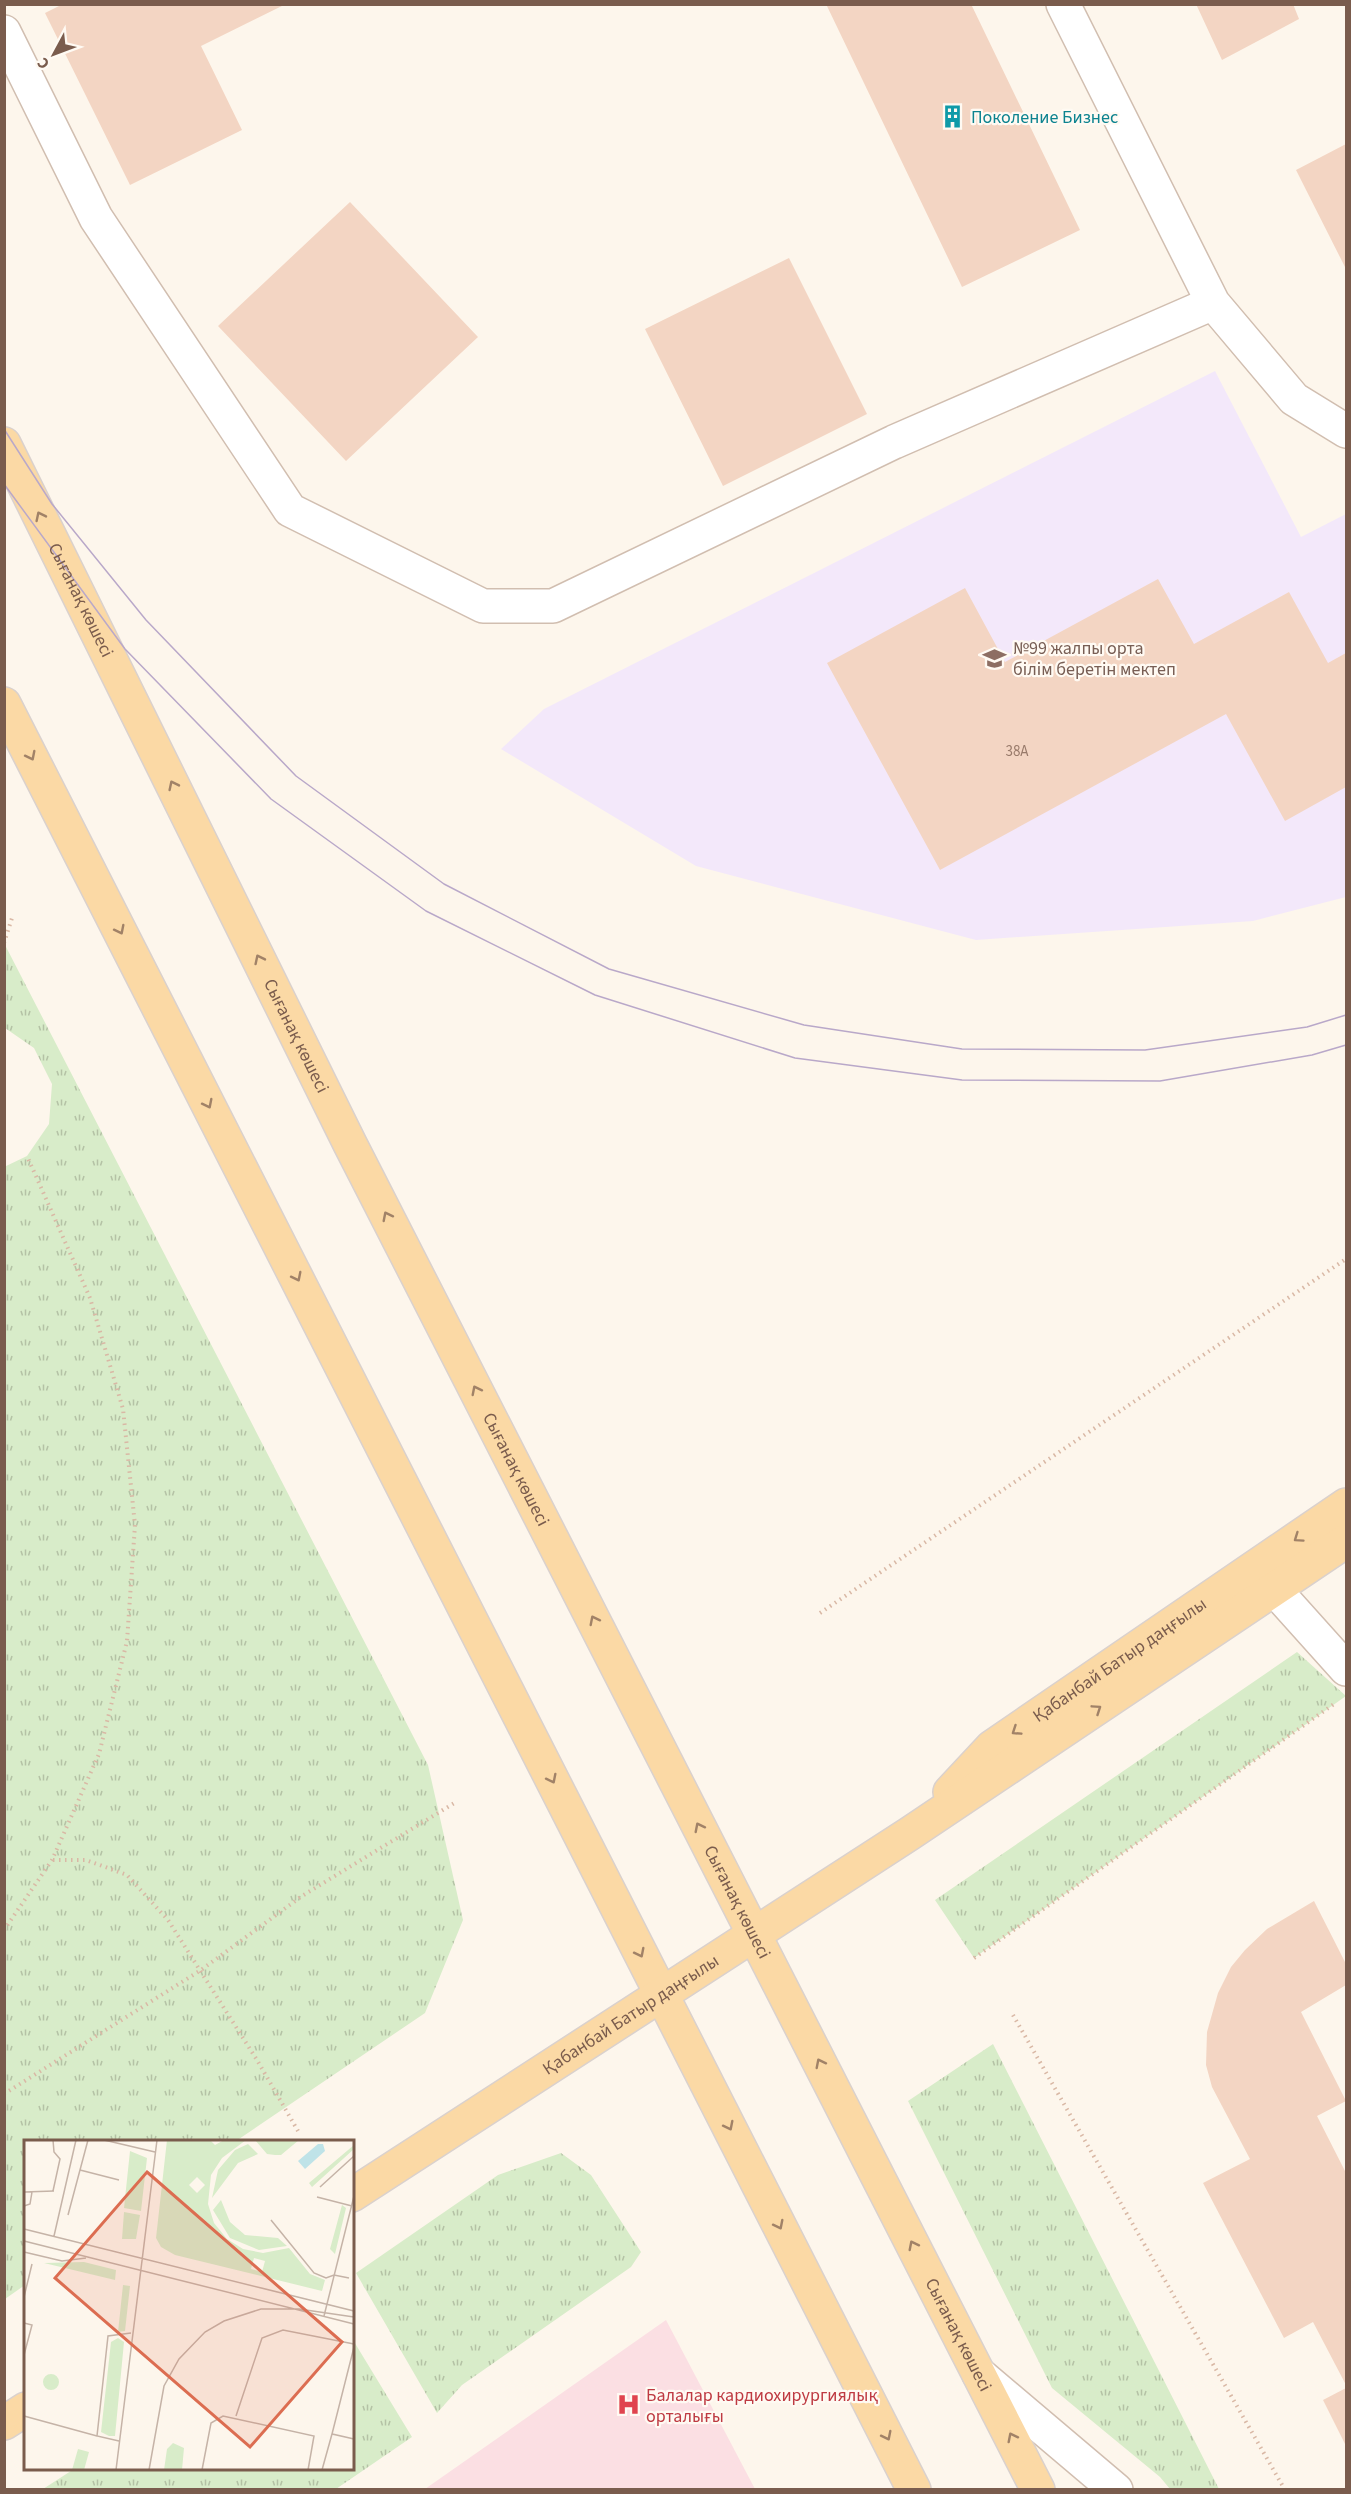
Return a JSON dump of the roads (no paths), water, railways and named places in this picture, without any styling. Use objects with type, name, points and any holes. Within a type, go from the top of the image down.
[{"type":"main road","name":"Сығанақ көшесі","points":[[4,444],[350,1144],[1038,2490]]},
{"type":"main road","points":[[4,704],[914,2490]]},
{"type":"main road","name":"Қабанбай Батыр даңғылы","points":[[909,1834],[992,1747],[1347,1505]]},
{"type":"main road","name":"Қабанбай Батыр даңғылы","points":[[354,2194],[909,1834],[1347,1541]]},
{"type":"main road","points":[[4,2423],[24,2410]]},
{"type":"street","points":[[1063,4],[1213,303],[1294,399],[1347,431]]},
{"type":"street","points":[[4,32],[96,218],[290,510],[483,606],[553,606],[894,442],[1213,303]]},
{"type":"street","points":[[1275,1590],[1347,1669]]},
{"type":"street","points":[[979,2374],[1116,2490]]},
{"type":"tram line","points":[[4,429],[52,504],[146,620],[296,776],[444,884],[609,969],[804,1025],[962,1049],[1145,1050],[1307,1027],[1346,1015]]},
{"type":"tram line","points":[[4,484],[125,649],[271,799],[426,911],[595,995],[795,1058],[962,1080],[1160,1081],[1312,1055],[1346,1045]]},
{"type":"place","name":"Поколение Бизнес","points":[[953,117]]},
{"type":"place","name":"№99 жалпы орта білім беретін мектеп","points":[[995,658]]},
{"type":"place","name":"Балалар кардиохирургиялық орталығы","points":[[628,2405]]}]
